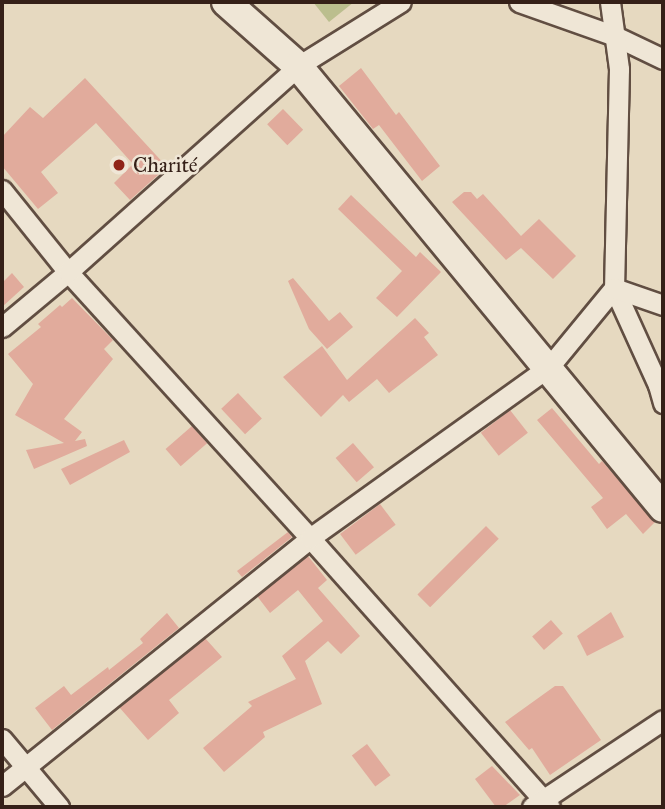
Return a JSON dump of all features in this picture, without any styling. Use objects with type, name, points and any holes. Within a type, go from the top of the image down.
[{"type":"main road","points":[[226,2],[298,66],[663,508]]},
{"type":"street","points":[[2,327],[68,272],[298,66],[401,2]]},
{"type":"street","points":[[519,2],[615,36],[663,59]]},
{"type":"street","points":[[610,2],[619,69],[614,288],[658,385],[663,403]]},
{"type":"street","points":[[2,190],[68,272],[310,538],[542,805],[663,720]]},
{"type":"street","points":[[614,288],[663,304]]},
{"type":"street","points":[[2,786],[310,538],[549,367],[614,288]]},
{"type":"street","points":[[2,739],[59,807]]},
{"type":"green space","points":[[313,2],[354,2],[329,22]]},
{"type":"building","points":[[361,68],[396,115],[399,112],[440,166],[422,181],[379,125],[373,129],[339,86]]},
{"type":"building","points":[[85,78],[167,167],[130,200],[114,183],[133,164],[96,123],[41,172],[58,193],[38,209],[2,166],[2,137],[30,107],[43,118]]},
{"type":"building","points":[[283,109],[303,130],[287,145],[267,124]]},
{"type":"building","points":[[464,192],[471,192],[477,199],[483,194],[521,236],[539,219],[576,256],[553,279],[521,248],[506,260],[452,202]]},
{"type":"building","points":[[351,195],[416,257],[420,252],[441,272],[397,317],[376,298],[402,271],[338,209]]},
{"type":"building","points":[[12,273],[24,287],[2,307],[2,283]]},
{"type":"building","points":[[293,278],[329,321],[340,312],[353,327],[327,349],[309,329],[288,281]]},
{"type":"building","points":[[72,298],[113,340],[104,349],[113,359],[64,419],[82,432],[75,441],[85,439],[87,446],[34,469],[26,450],[64,443],[15,415],[33,384],[8,354],[41,327],[38,324]]},
{"type":"building","points":[[415,318],[429,333],[424,337],[438,355],[389,393],[377,379],[349,402],[343,395],[321,417],[283,377],[322,346],[347,380]]},
{"type":"building","points":[[238,393],[262,419],[245,434],[221,409]]},
{"type":"building","points":[[552,408],[599,464],[602,461],[655,522],[643,534],[626,514],[607,529],[591,507],[603,498],[537,420]]},
{"type":"building","points":[[510,410],[528,433],[499,456],[481,433]]},
{"type":"building","points":[[192,426],[207,443],[181,466],[166,449]]},
{"type":"building","points":[[124,440],[130,452],[70,485],[61,469]]},
{"type":"building","points":[[353,443],[374,467],[357,482],[336,458]]},
{"type":"building","points":[[380,504],[396,525],[356,555],[340,534]]},
{"type":"building","points":[[486,526],[499,539],[430,607],[417,595]]},
{"type":"building","points":[[288,532],[292,537],[242,577],[237,571]]},
{"type":"building","points":[[308,556],[327,580],[318,588],[360,636],[341,654],[328,641],[305,661],[322,704],[263,732],[265,737],[224,772],[203,748],[252,706],[248,702],[296,679],[282,656],[323,621],[298,590],[270,613],[257,596]]},
{"type":"building","points":[[611,612],[624,637],[587,656],[577,636]]},
{"type":"building","points":[[167,613],[179,628],[52,730],[35,708],[64,686],[71,695],[108,667],[109,670],[143,643],[140,639]]},
{"type":"building","points":[[551,620],[563,634],[544,650],[532,636]]},
{"type":"building","points":[[205,638],[222,657],[169,700],[179,713],[148,740],[119,707]]},
{"type":"building","points":[[555,686],[563,686],[601,740],[550,775],[532,748],[529,750],[505,722]]},
{"type":"building","points":[[367,744],[390,775],[375,787],[352,755]]},
{"type":"building","points":[[492,766],[520,795],[503,807],[496,807],[475,779]]},
{"type":"place","name":"Charité","points":[[119,165]]}]
